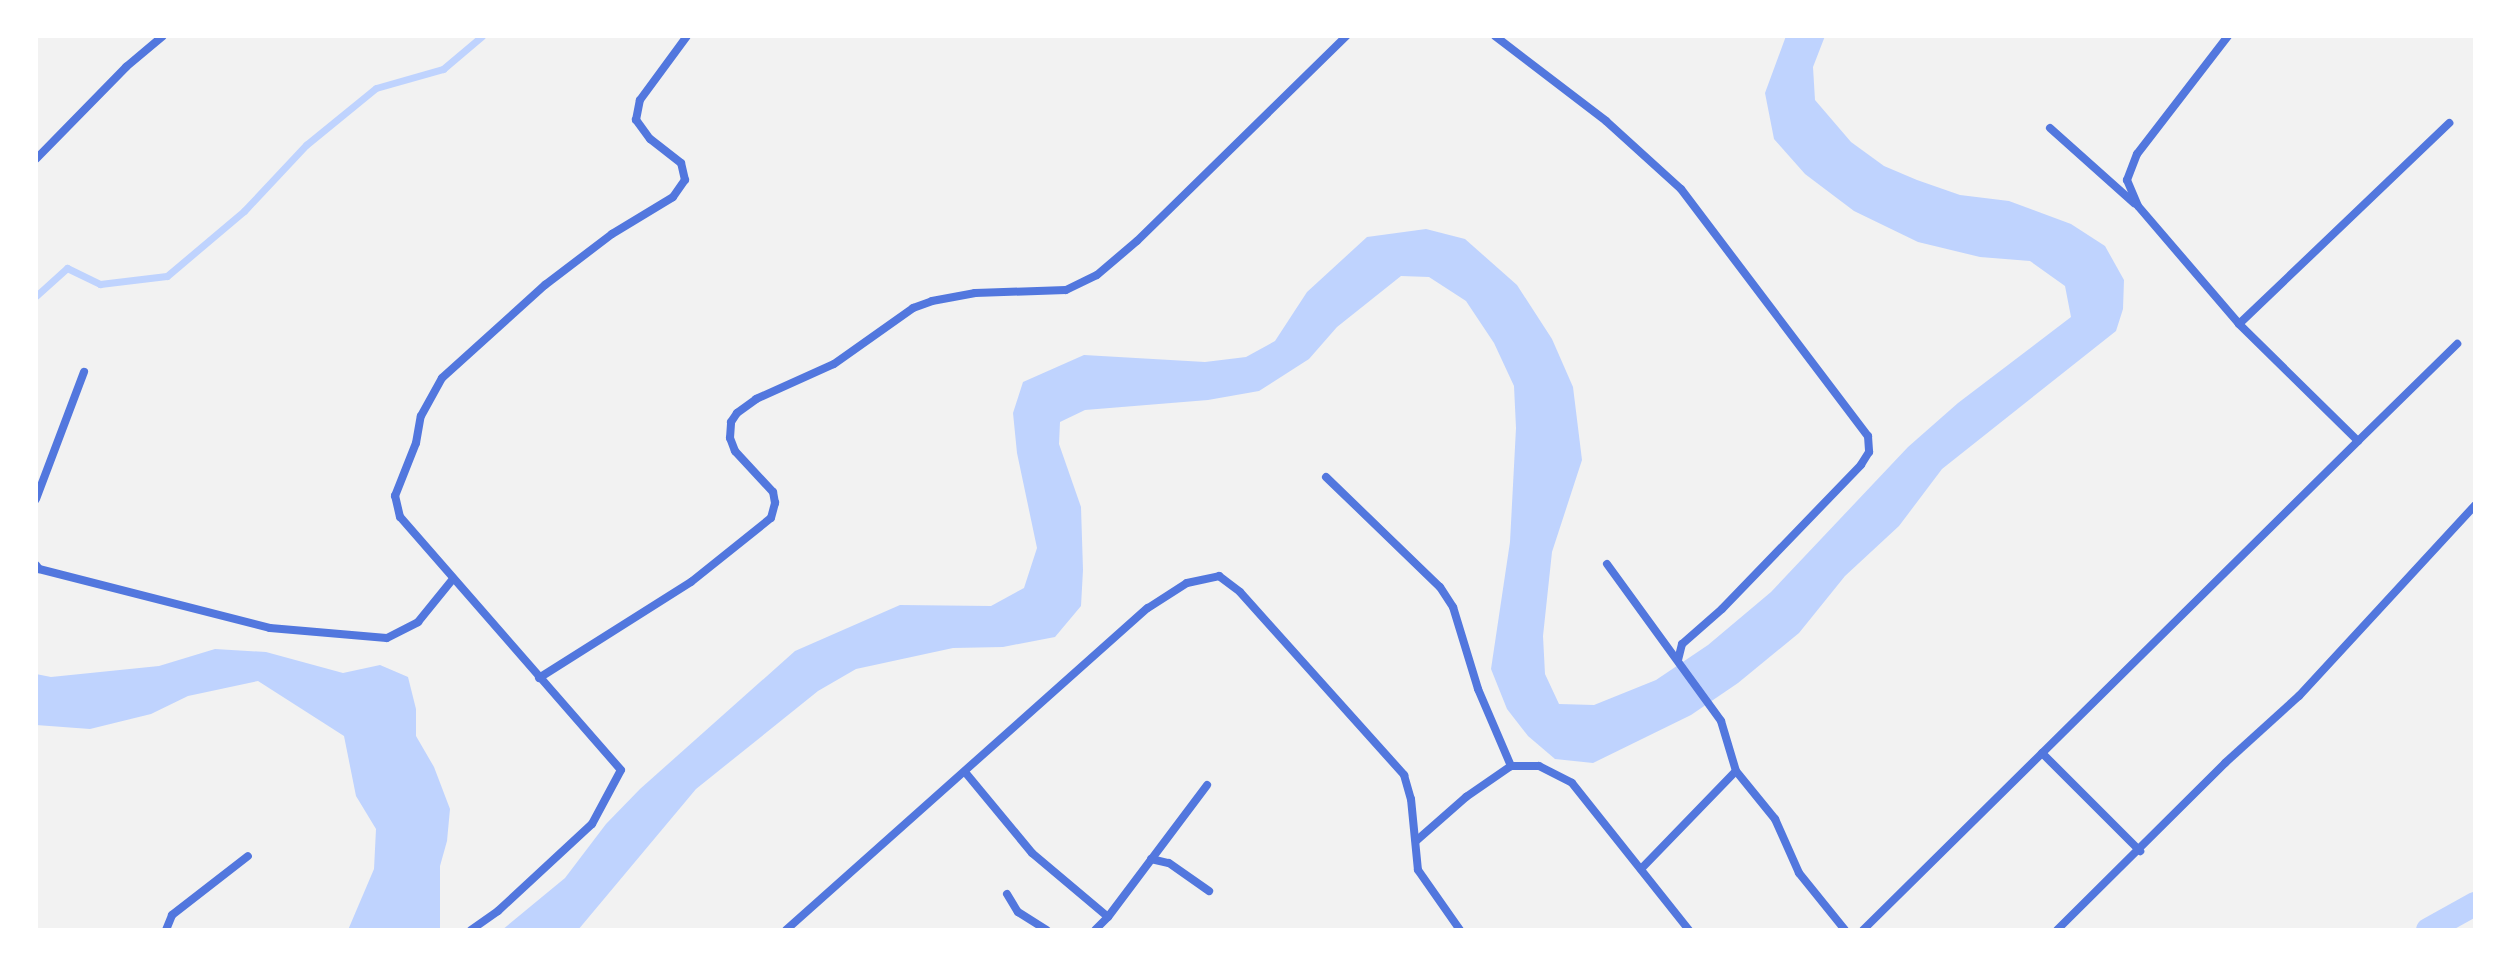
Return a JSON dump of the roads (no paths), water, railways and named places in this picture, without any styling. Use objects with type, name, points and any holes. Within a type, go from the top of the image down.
[{"type":"street","points":[[36,159],[126,67],[163,36]]},
{"type":"street","points":[[471,930],[498,911],[592,824],[621,770],[400,517],[395,496],[416,443],[421,416],[442,378],[545,285],[612,234],[673,197],[685,180],[681,163],[650,139],[636,120],[640,100],[687,36]]},
{"type":"street","points":[[539,678],[691,582],[771,518],[775,503],[773,492],[735,451],[730,438],[731,422],[737,413],[756,399],[834,364],[913,308],[975,293],[1066,290],[1097,275],[1137,241],[1346,36]]},
{"type":"street","points":[[1495,36],[1606,121],[1681,189],[1868,436],[1869,452],[1861,465],[1722,609],[1682,644],[1678,660]]},
{"type":"street","points":[[2138,206],[2127,180],[2137,154],[2228,36]]},
{"type":"street","points":[[2239,324],[2449,123]]},
{"type":"street","points":[[2050,128],[2138,206],[2239,324],[2358,441]]},
{"type":"street","points":[[1863,930],[2457,344]]},
{"type":"street","points":[[36,499],[84,372]]},
{"type":"street","points":[[1326,477],[1440,587],[1453,607],[1478,689],[1511,766]]},
{"type":"street","points":[[2057,930],[2140,851],[2225,763],[2299,696],[2475,505]]},
{"type":"street","points":[[1607,564],[1721,721],[1736,771],[1775,819],[1799,873],[1845,930]]},
{"type":"street","points":[[36,565],[39,569],[270,628],[387,638],[418,622],[453,579]]},
{"type":"street","points":[[786,930],[1148,608],[1187,583],[1219,576],[1240,592],[1404,775],[1418,870],[1460,930]]},
{"type":"street","points":[[2042,753],[2140,851]]},
{"type":"street","points":[[1416,841],[1466,797],[1511,766],[1539,766],[1572,783],[1689,930]]},
{"type":"street","points":[[1641,869],[1736,771]]},
{"type":"street","points":[[965,772],[1032,853],[1108,917]]},
{"type":"street","points":[[1095,930],[1207,785]]},
{"type":"street","points":[[166,930],[172,915],[248,856]]},
{"type":"street","points":[[1151,859],[1169,863],[1209,891]]},
{"type":"street","points":[[1007,894],[1018,912],[1047,930]]},
{"type":"water","points":[[1786,36],[1825,36],[1813,67],[1815,100],[1851,142],[1884,166],[1917,180],[1960,195],[2009,201],[2071,224],[2105,246],[2124,280],[2123,309],[2116,331],[1942,469],[1899,526],[1845,576],[1799,633],[1738,683],[1691,715],[1593,763],[1555,759],[1528,736],[1507,709],[1491,669],[1510,542],[1516,428],[1514,386],[1494,343],[1466,301],[1429,277],[1401,276],[1337,327],[1309,359],[1259,391],[1208,400],[1085,410],[1060,422],[1059,444],[1081,507],[1083,570],[1081,606],[1055,637],[1003,647],[953,648],[856,669],[818,691],[696,789],[578,930],[502,930],[565,878],[606,824],[640,789],[795,651],[900,605],[991,606],[1024,588],[1037,548],[1017,453],[1013,413],[1023,382],[1084,355],[1205,362],[1246,357],[1275,341],[1307,292],[1367,237],[1426,229],[1465,239],[1517,285],[1552,339],[1573,387],[1582,460],[1552,552],[1543,636],[1545,674],[1559,704],[1594,705],[1656,680],[1708,645],[1771,592],[1908,447],[1958,403],[2071,317],[2065,286],[2030,261],[1980,257],[1918,242],[1854,211],[1805,174],[1774,139],[1765,93]]},
{"type":"water","points":[[215,649],[266,652],[343,673],[380,665],[408,677],[416,709],[416,736],[434,767],[450,809],[447,841],[440,866],[440,930],[348,930],[374,869],[376,829],[356,796],[344,736],[258,681],[188,696],[151,714],[90,729],[36,725],[36,674],[51,677],[159,666]]},
{"type":"waterway","points":[[36,296],[67,268],[100,284],[167,276],[244,211],[306,145],[376,88],[443,69],[482,36]]},
{"type":"waterway","points":[[2428,930],[2475,904]]}]
